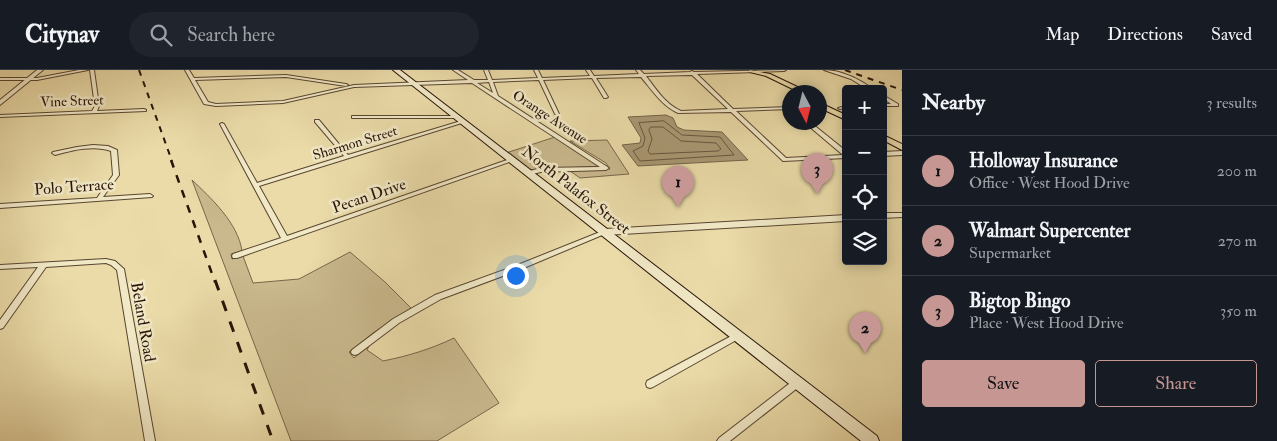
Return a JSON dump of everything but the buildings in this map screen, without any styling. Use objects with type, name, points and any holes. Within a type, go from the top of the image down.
[{"type":"highway","points":[[763,70],[794,85]]},
{"type":"highway","points":[[751,71],[782,86]]},
{"type":"highway","points":[[751,71],[768,74],[790,85]]},
{"type":"highway","points":[[827,104],[842,108]]},
{"type":"highway","points":[[827,107],[842,116]]},
{"type":"highway","points":[[884,130],[902,146]]},
{"type":"highway","points":[[887,139],[902,146]]},
{"type":"main road","name":"North Palafox Street","points":[[396,70],[872,441]]},
{"type":"street","points":[[0,103],[40,70]]},
{"type":"street","points":[[0,79],[29,80],[86,70]]},
{"type":"street","points":[[92,70],[97,106],[94,112]]},
{"type":"street","points":[[187,70],[202,97],[209,104],[283,102],[354,86]]},
{"type":"street","name":"Orange Avenue","points":[[456,70],[606,168],[541,170],[528,173]]},
{"type":"street","points":[[486,70],[496,96]]},
{"type":"street","points":[[536,70],[557,114]]},
{"type":"street","points":[[588,70],[606,97]]},
{"type":"street","points":[[638,70],[668,104],[677,111],[686,113],[782,109]]},
{"type":"street","points":[[192,79],[286,76],[354,86],[784,70]]},
{"type":"street","points":[[826,70],[852,78],[864,85]]},
{"type":"street","points":[[691,72],[784,160],[842,155]]},
{"type":"street","points":[[887,98],[896,104],[887,105]]},
{"type":"street","name":"Vine Street","points":[[0,116],[144,110]]},
{"type":"street","points":[[354,117],[456,117]]},
{"type":"street","points":[[317,121],[347,157]]},
{"type":"street","name":"Sharmon Street","points":[[255,185],[462,122]]},
{"type":"street","points":[[222,124],[284,239]]},
{"type":"street","points":[[816,130],[842,152]]},
{"type":"street","points":[[887,152],[902,146]]},
{"type":"street","points":[[55,153],[98,148],[114,150],[116,175],[98,200]]},
{"type":"street","name":"Pecan Drive","points":[[235,256],[512,160]]},
{"type":"street","name":"Polo Terrace","points":[[0,206],[150,196]]},
{"type":"street","points":[[887,216],[902,215]]},
{"type":"street","points":[[355,352],[396,321],[438,297],[517,268],[605,232],[842,218]]},
{"type":"street","name":"Beland Road","points":[[0,267],[106,261],[113,263],[120,269],[150,441]]},
{"type":"street","points":[[0,326],[44,264]]},
{"type":"street","points":[[650,384],[737,336]]},
{"type":"street","points":[[722,441],[797,383]]},
{"type":"shaded area","points":[[555,137],[602,166],[529,170],[506,153]]},
{"type":"shaded area","points":[[607,140],[629,174],[580,178],[570,171],[610,169],[606,163],[570,141]]},
{"type":"shaded area","points":[[192,180],[223,212],[235,231],[242,251],[231,254],[232,259],[243,256],[253,283],[299,279],[350,252],[385,282],[411,308],[373,333],[349,352],[354,358],[369,346],[367,350],[383,361],[419,352],[454,338],[499,403],[437,441],[291,441]]},
{"type":"water","points":[[666,115],[673,118],[677,127],[684,130],[722,132],[748,160],[638,166],[622,145],[640,143],[641,138],[628,117]]},
{"type":"railway","points":[[139,70],[172,161]]},
{"type":"railway","points":[[845,70],[902,90]]},
{"type":"railway","points":[[171,160],[215,282]]},
{"type":"railway","points":[[215,280],[273,441]]},
{"type":"place","name":"Bigtop Bingo","points":[[817,194]]},
{"type":"place","name":"Holloway Insurance","points":[[678,207]]},
{"type":"place","name":"Walmart Supercenter","points":[[865,353]]}]
